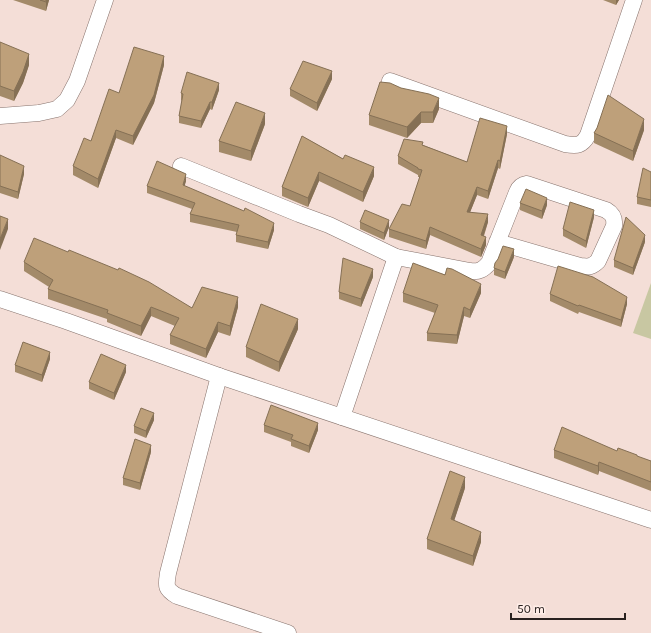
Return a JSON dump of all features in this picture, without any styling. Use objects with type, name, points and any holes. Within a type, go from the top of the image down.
[{"type":"street","points":[[0,116],[39,113],[57,109],[67,100],[77,81],[105,0]]},
{"type":"street","points":[[390,81],[574,146],[584,142],[588,135],[634,0]]},
{"type":"street","points":[[181,166],[329,225],[396,257],[478,272],[484,269],[488,263],[519,187],[522,185],[527,184],[606,210],[612,214],[614,220],[614,226],[598,261],[594,265],[588,267],[497,242]]},
{"type":"street","points":[[342,417],[396,257]]},
{"type":"street","points":[[0,299],[219,376],[651,520]]},
{"type":"street","points":[[219,376],[168,573],[166,582],[167,588],[170,592],[177,596],[288,633]]},
{"type":"green space","points":[[651,283],[651,339],[633,333]]},
{"type":"building","points":[[0,42],[29,54],[23,72],[14,91],[0,86]]},
{"type":"building","points":[[134,47],[164,56],[154,95],[133,136],[116,130],[98,179],[73,166],[84,138],[91,141],[109,89],[119,93]]},
{"type":"building","points":[[303,61],[332,71],[317,103],[290,89]]},
{"type":"building","points":[[187,72],[219,83],[212,102],[210,102],[201,121],[179,116],[183,94],[181,93]]},
{"type":"building","points":[[380,82],[390,83],[401,88],[429,94],[439,98],[433,112],[421,112],[407,127],[369,115]]},
{"type":"building","points":[[608,95],[644,119],[633,151],[594,133]]},
{"type":"building","points":[[236,102],[265,113],[251,151],[219,141]]},
{"type":"building","points":[[480,118],[507,126],[500,161],[498,160],[488,191],[477,187],[467,212],[488,214],[481,235],[486,237],[481,249],[430,227],[426,241],[389,229],[402,204],[410,206],[422,170],[398,156],[404,139],[423,142],[422,145],[467,162]]},
{"type":"building","points":[[302,136],[343,159],[345,155],[374,167],[363,192],[319,172],[308,198],[282,187]]},
{"type":"building","points":[[0,155],[24,166],[18,192],[0,186]]},
{"type":"building","points":[[157,161],[186,174],[183,185],[244,211],[245,208],[274,223],[268,242],[236,235],[239,225],[190,214],[195,203],[147,186]]},
{"type":"building","points":[[643,168],[651,172],[651,200],[637,197]]},
{"type":"building","points":[[526,189],[547,198],[542,211],[520,203]]},
{"type":"building","points":[[570,202],[594,210],[586,241],[563,229]]},
{"type":"building","points":[[365,210],[389,220],[384,233],[360,222]]},
{"type":"building","points":[[0,216],[8,219],[0,239]]},
{"type":"building","points":[[626,217],[645,235],[633,268],[614,260]]},
{"type":"building","points":[[34,238],[68,252],[69,250],[118,270],[119,268],[149,282],[192,308],[202,287],[238,297],[230,326],[218,322],[206,349],[170,335],[179,318],[151,307],[141,326],[107,313],[108,310],[48,289],[53,280],[24,262]]},
{"type":"building","points":[[503,246],[514,249],[505,272],[494,268]]},
{"type":"building","points":[[343,258],[373,269],[361,299],[339,292]]},
{"type":"building","points":[[413,263],[445,275],[447,268],[452,269],[481,284],[470,310],[464,307],[457,335],[427,333],[438,305],[403,293]]},
{"type":"building","points":[[558,266],[593,277],[627,297],[621,320],[579,305],[578,306],[550,294]]},
{"type":"building","points":[[261,304],[298,319],[279,362],[246,347]]},
{"type":"building","points":[[23,342],[50,352],[42,375],[15,365]]},
{"type":"building","points":[[101,354],[126,365],[114,393],[89,382]]},
{"type":"building","points":[[271,405],[318,423],[309,446],[291,439],[293,435],[264,425]]},
{"type":"building","points":[[141,408],[154,413],[146,431],[134,426]]},
{"type":"building","points":[[562,427],[617,451],[618,448],[651,461],[651,482],[599,462],[598,466],[554,450]]},
{"type":"building","points":[[135,439],[151,445],[140,483],[123,478]]},
{"type":"building","points":[[450,471],[465,477],[451,519],[481,532],[473,556],[427,539]]}]
